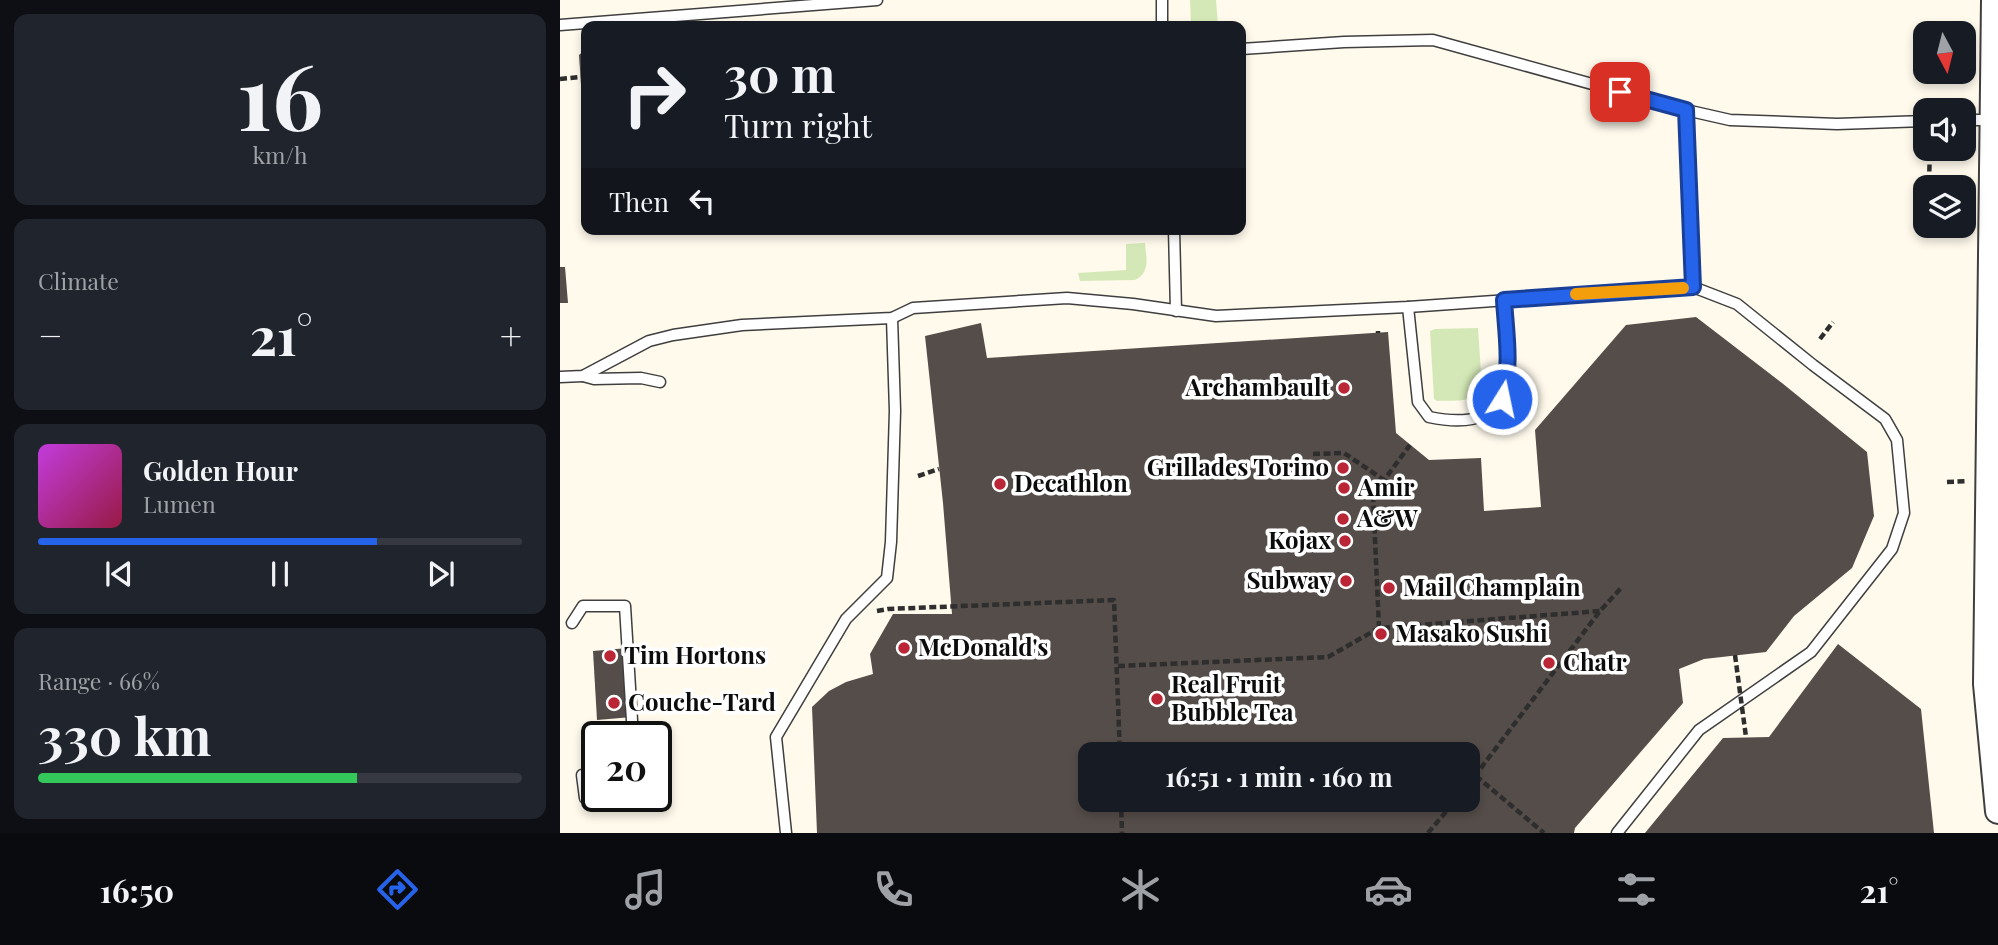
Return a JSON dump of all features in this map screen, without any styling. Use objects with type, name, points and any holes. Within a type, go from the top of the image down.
[{"type":"street","points":[[1994,0],[1996,120],[1986,684],[1998,811]]},
{"type":"lane","points":[[611,21],[877,0]]},
{"type":"lane","points":[[1162,0],[1162,21]]},
{"type":"lane","points":[[560,25],[581,23]]},
{"type":"lane","points":[[1246,49],[1344,42],[1433,40],[1730,120],[1837,124],[1913,121]]},
{"type":"lane","points":[[1686,110],[1693,287]]},
{"type":"lane","points":[[1976,120],[1996,120]]},
{"type":"lane","points":[[1174,235],[1175,311]]},
{"type":"lane","points":[[583,376],[649,341],[673,335],[742,325],[892,318],[913,308],[1067,298],[1216,316],[1408,307],[1693,287],[1737,304],[1885,419],[1898,440],[1904,513],[1892,549],[1811,652],[1699,730],[1617,833]]},
{"type":"lane","points":[[1408,307],[1418,402],[1429,417],[1451,421],[1475,419],[1493,409],[1502,399],[1508,374],[1504,300]]},
{"type":"lane","points":[[786,833],[776,737],[846,619],[887,578],[891,542],[895,411],[892,318]]},
{"type":"lane","points":[[560,377],[641,378],[660,382]]},
{"type":"lane","points":[[572,623],[583,606],[625,606],[632,721]]},
{"type":"path","points":[[560,79],[581,77]]},
{"type":"path","points":[[1820,340],[1833,322]]},
{"type":"path","points":[[1379,628],[1373,495],[1410,445]]},
{"type":"path","points":[[1313,454],[1344,453],[1384,480]]},
{"type":"path","points":[[918,476],[939,469]]},
{"type":"path","points":[[1947,482],[1966,481]]},
{"type":"path","points":[[1480,771],[1600,611],[1622,587]]},
{"type":"path","points":[[846,619],[887,609],[1114,600],[1120,742]]},
{"type":"path","points":[[1118,666],[1328,657],[1379,628],[1600,611]]},
{"type":"path","points":[[1735,655],[1746,737]]},
{"type":"path","points":[[1480,779],[1544,833]]},
{"type":"path","points":[[1121,812],[1122,833]]},
{"type":"path","points":[[1428,833],[1446,812]]},
{"type":"green space","points":[[1190,0],[1216,0],[1218,21],[1191,21]]},
{"type":"green space","points":[[1145,243],[1145,268],[1135,280],[1080,281],[1078,273],[1126,270],[1126,244]]},
{"type":"green space","points":[[1478,328],[1482,387],[1469,399],[1437,401],[1434,399],[1430,331]]},
{"type":"building","points":[[581,53],[581,85],[579,55]]},
{"type":"building","points":[[560,267],[565,267],[568,303],[560,303]]},
{"type":"building","name":"Mail Champlain","points":[[1696,317],[1867,452],[1874,516],[1852,568],[1794,616],[1766,652],[1704,659],[1679,669],[1683,703],[1575,828],[1574,833],[817,833],[812,707],[829,691],[846,682],[873,674],[870,654],[893,614],[952,614],[925,336],[981,323],[987,358],[1388,332],[1396,433],[1429,460],[1481,458],[1484,511],[1541,507],[1535,430],[1626,325]]},
{"type":"building","points":[[1838,644],[1921,709],[1934,833],[1645,833],[1723,738],[1769,737]]},
{"type":"building","points":[[628,648],[632,717],[597,720],[593,651]]},
{"type":"slow traffic","points":[[1576,294],[1683,288]]},
{"type":"place","name":"Archambault","points":[[1344,388]]},
{"type":"place","name":"Grillades Torino","points":[[1343,468]]},
{"type":"place","name":"Decathlon","points":[[1000,484]]},
{"type":"place","name":"Amir","points":[[1344,488]]},
{"type":"place","name":"A&W","points":[[1343,519]]},
{"type":"place","name":"Kojax","points":[[1345,541]]},
{"type":"place","name":"Subway","points":[[1346,581]]},
{"type":"place","name":"Mail Champlain","points":[[1389,588]]},
{"type":"place","name":"Masako Sushi","points":[[1381,634]]},
{"type":"place","name":"McDonald's","points":[[904,648]]},
{"type":"place","name":"Tim Hortons","points":[[610,656]]},
{"type":"place","name":"Chatr","points":[[1549,663]]},
{"type":"place","name":"Real Fruit Bubble Tea","points":[[1157,699]]},
{"type":"place","name":"Couche-Tard","points":[[614,703]]},
{"type":"route","points":[[1502,399],[1508,366],[1504,300],[1693,287],[1686,110],[1620,92]]}]
